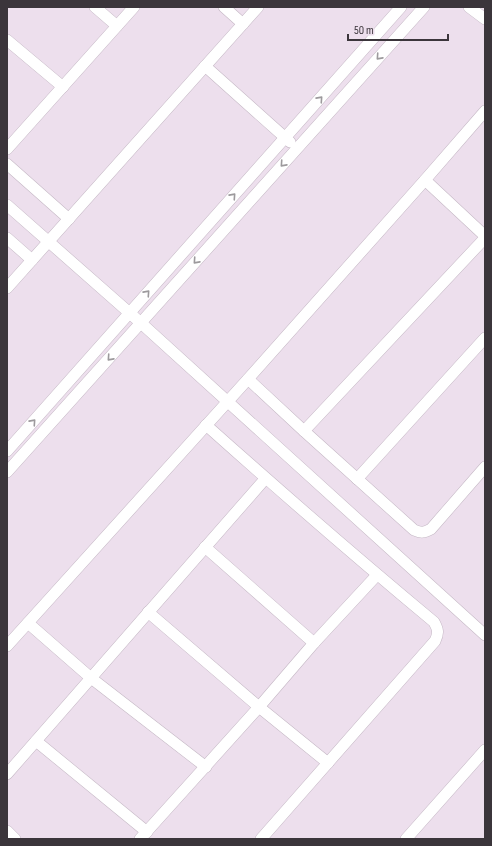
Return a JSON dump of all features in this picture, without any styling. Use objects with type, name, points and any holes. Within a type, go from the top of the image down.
[{"type":"street","points":[[95,7],[117,26]]},
{"type":"street","points":[[7,149],[134,7]]},
{"type":"street","points":[[224,7],[243,24]]},
{"type":"street","points":[[7,288],[258,7]]},
{"type":"street","points":[[7,451],[401,7]]},
{"type":"street","points":[[7,472],[424,7]]},
{"type":"street","points":[[469,7],[485,19]]},
{"type":"street","points":[[7,40],[63,87]]},
{"type":"street","points":[[205,66],[297,148]]},
{"type":"street","points":[[7,646],[248,379],[485,111]]},
{"type":"street","points":[[7,164],[69,219]]},
{"type":"street","points":[[304,431],[485,237],[425,180]]},
{"type":"street","points":[[7,205],[485,634]]},
{"type":"street","points":[[7,238],[32,260]]},
{"type":"street","points":[[357,479],[485,338]]},
{"type":"street","points":[[248,379],[414,530],[421,533],[430,529],[485,467]]},
{"type":"street","points":[[206,425],[265,478],[434,622],[438,629],[438,635],[435,641],[261,839]]},
{"type":"street","points":[[7,774],[265,478]]},
{"type":"street","points":[[205,547],[314,643]]},
{"type":"street","points":[[36,741],[143,835],[206,767],[314,643],[378,575]]},
{"type":"street","points":[[148,612],[259,707],[328,763]]},
{"type":"street","points":[[28,623],[91,678],[206,767]]},
{"type":"street","points":[[406,839],[485,750]]},
{"type":"street","points":[[7,831],[15,839]]}]
